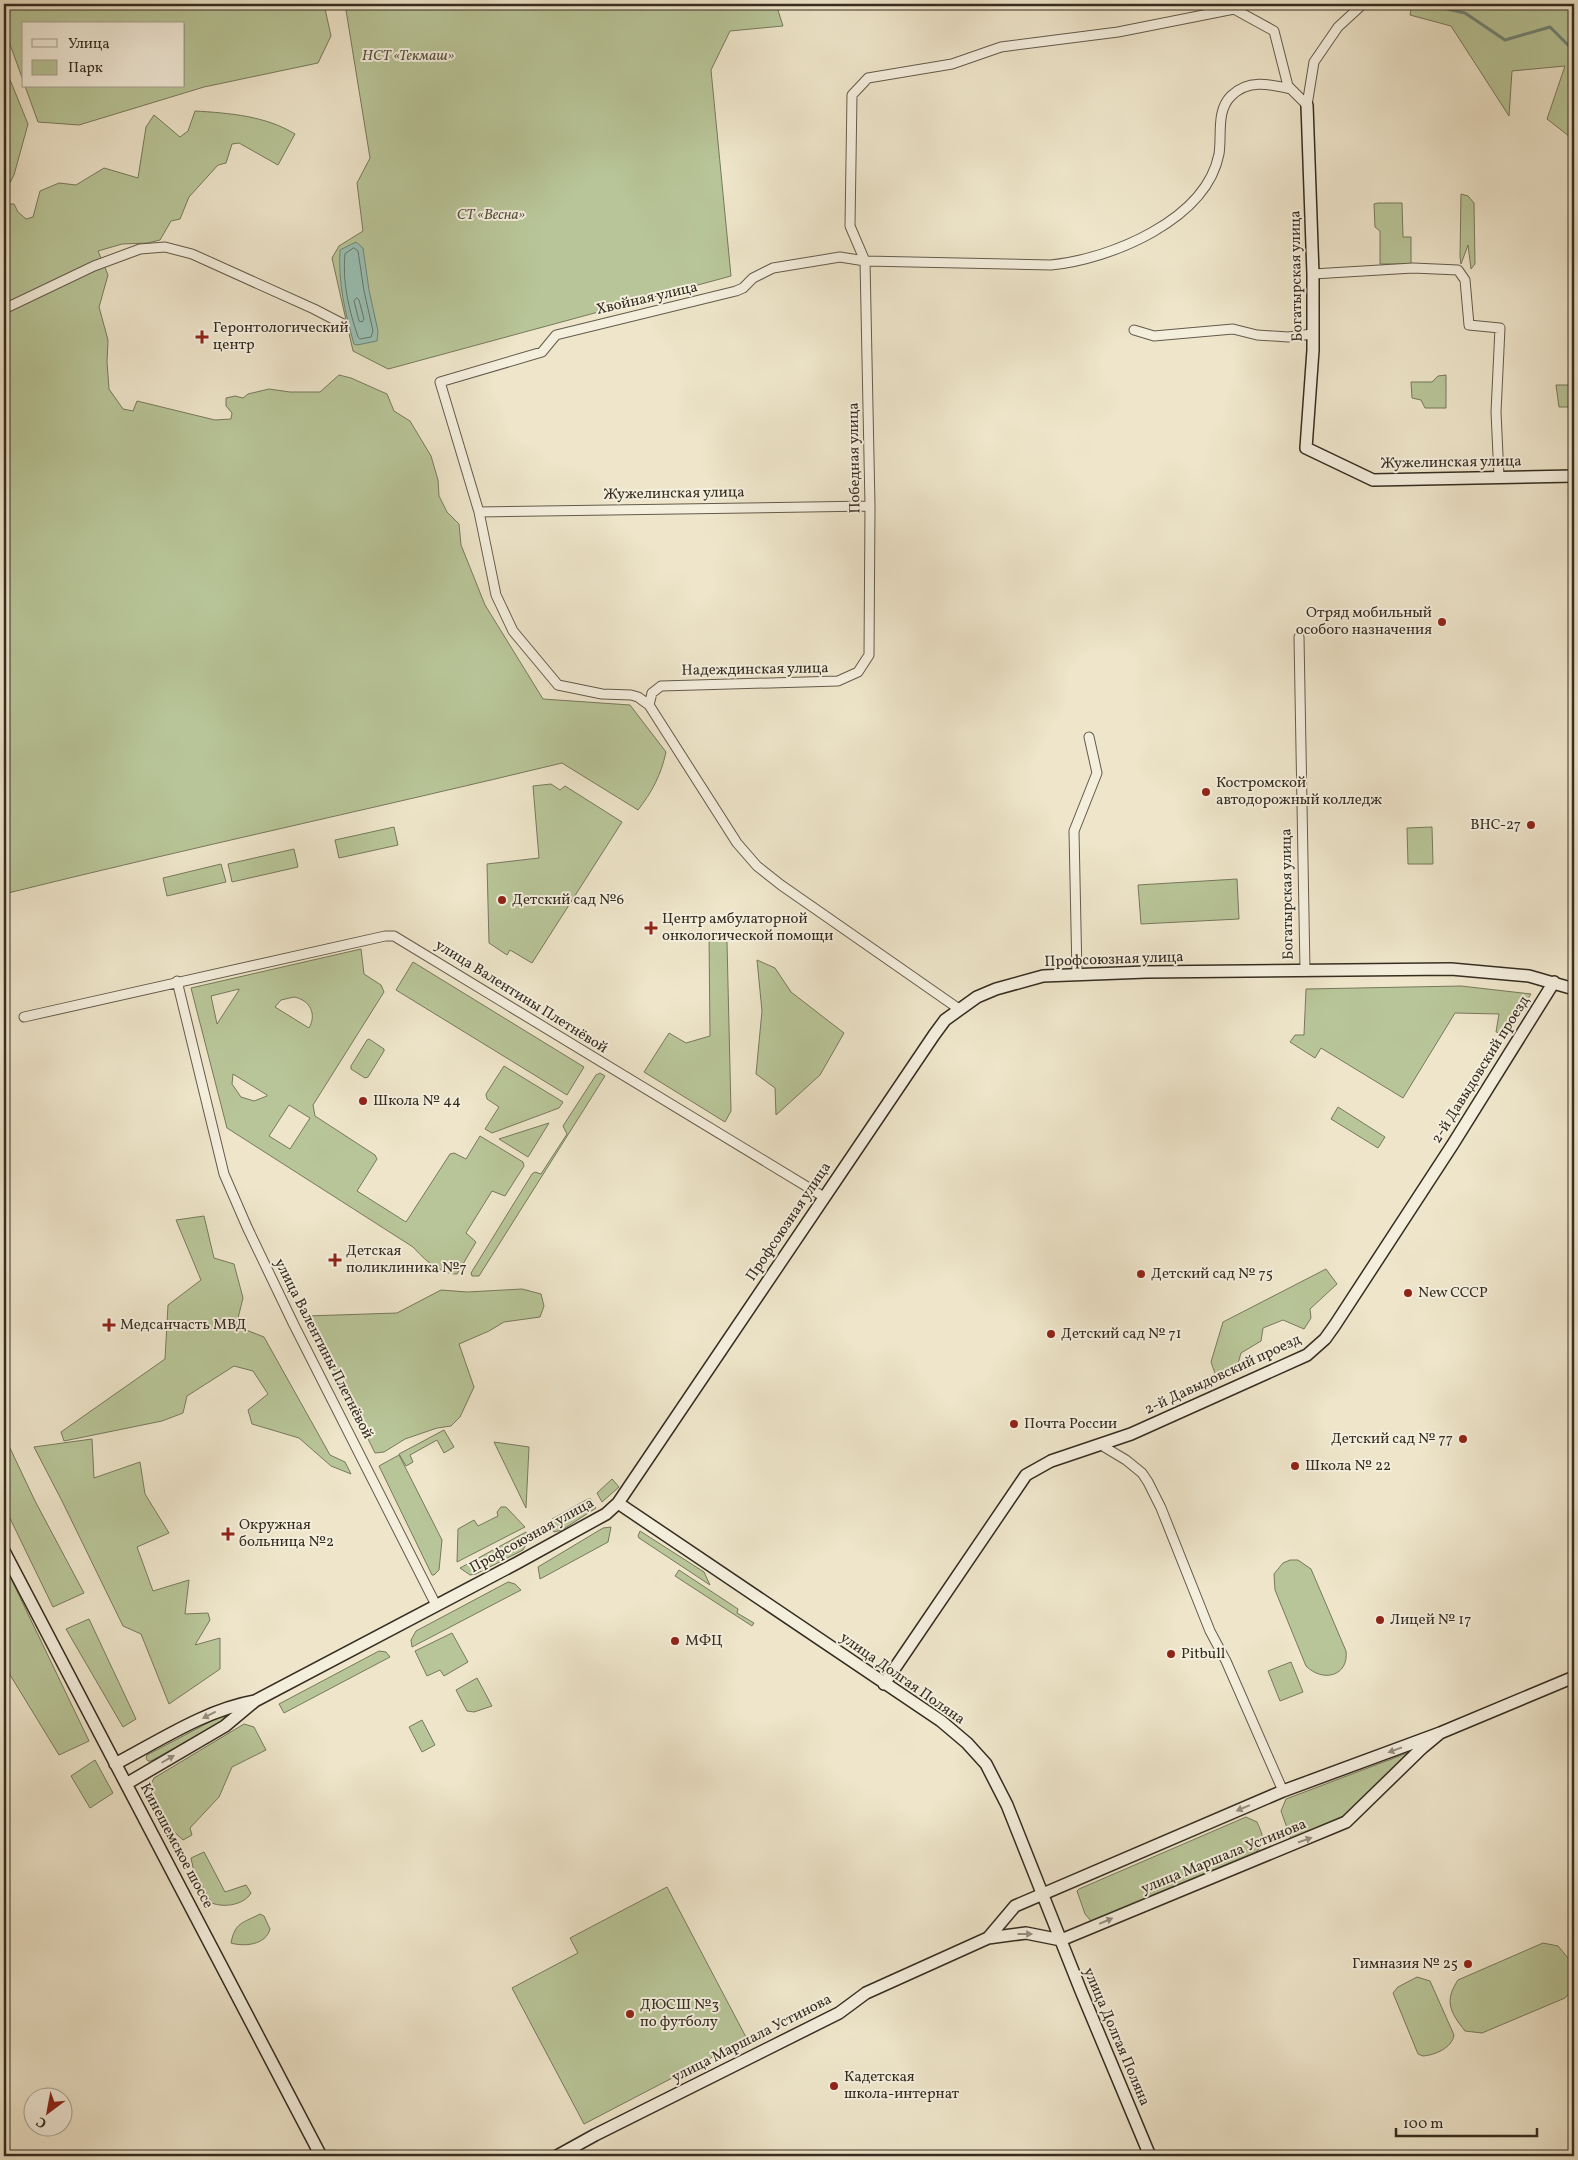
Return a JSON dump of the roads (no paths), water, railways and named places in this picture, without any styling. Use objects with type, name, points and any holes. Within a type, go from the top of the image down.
[{"type":"main road","name":"Богатырская улица","points":[[1306,448],[1311,390],[1313,274],[1307,104]]},
{"type":"main road","name":"Жужелинская улица","points":[[1306,448],[1373,480],[1574,476]]},
{"type":"main road","name":"Профсоюзная улица","points":[[114,1764],[217,1711],[235,1704],[255,1701],[598,1518],[618,1503],[934,1035],[945,1020],[977,997],[1043,976],[1077,974],[1477,970],[1529,976],[1574,989]]},
{"type":"main road","name":"2-й Давыдовский проезд","points":[[884,1684],[1026,1475],[1051,1461],[1101,1445],[1299,1359],[1317,1348],[1335,1325],[1453,1144],[1554,982]]},
{"type":"main road","name":"улица Долгая Поляна","points":[[618,1503],[941,1721],[967,1743],[986,1764],[1007,1805],[1150,2156]]},
{"type":"main road","name":"Кинешемское шоссе","points":[[4,1551],[321,2156]]},
{"type":"main road","name":"улица Маршала Устинова","points":[[988,1938],[1015,1906],[1284,1791],[1440,1733],[1574,1677]]},
{"type":"main road","points":[[126,1784],[226,1726],[255,1701]]},
{"type":"main road","name":"улица Маршала Устинова","points":[[558,2156],[595,2135],[839,2013],[866,1993],[988,1938],[1026,1933],[1061,1940],[1346,1822],[1440,1733]]},
{"type":"street","points":[[1307,104],[1314,62],[1338,27],[1363,4]]},
{"type":"street","points":[[865,261],[850,226],[852,95],[868,78],[952,64],[1001,47],[1118,32],[1234,9],[1274,30],[1288,86],[1307,104]]},
{"type":"street","name":"Хвойная улица","points":[[478,512],[440,382],[542,352],[556,335],[736,291],[743,288],[754,278],[773,268],[840,257],[865,261],[1051,265],[1074,262],[1138,239],[1163,227],[1202,190],[1216,166],[1224,104],[1243,86],[1259,84],[1291,89]]},
{"type":"street","points":[[4,309],[103,262],[140,248],[165,247],[192,254],[343,324]]},
{"type":"street","name":"Победная улица","points":[[865,261],[870,506],[868,655]]},
{"type":"street","points":[[1313,274],[1412,268],[1458,270],[1465,280],[1468,325],[1500,328],[1496,412],[1499,477]]},
{"type":"street","points":[[1134,330],[1154,336],[1233,329],[1257,335],[1288,337],[1312,334]]},
{"type":"street","name":"Жужелинская улица","points":[[478,512],[870,506]]},
{"type":"street","points":[[478,512],[496,595],[513,630],[552,679],[558,685],[580,690],[631,695],[638,697],[649,705],[737,843],[757,866],[781,885],[959,1009]]},
{"type":"street","name":"Богатырская улица","points":[[1299,637],[1305,971]]},
{"type":"street","name":"Надеждинская улица","points":[[649,705],[652,693],[661,686],[838,682],[858,672],[868,655]]},
{"type":"street","points":[[1077,974],[1074,831],[1097,773],[1089,737]]},
{"type":"street","name":"улица Валентины Плетнёвой","points":[[24,1017],[177,981],[385,936],[394,936],[824,1197]]},
{"type":"street","name":"улица Валентины Плетнёвой","points":[[177,981],[224,1174],[294,1325],[436,1605]]},
{"type":"street","points":[[1101,1445],[1126,1460],[1148,1482],[1161,1508],[1210,1631],[1226,1661],[1284,1791]]},
{"type":"water","points":[[356,242],[363,248],[369,290],[378,331],[377,341],[357,345],[354,344],[345,309],[341,286],[340,262],[340,250]]},
{"type":"waterway","points":[[1430,5],[1465,13],[1505,40],[1550,27],[1574,51]]},
{"type":"place","name":"Геронтологический центр","points":[[202,337]]},
{"type":"place","name":"Отряд мобильный особого назначения","points":[[1442,622]]},
{"type":"place","name":"Костромской автодорожный колледж","points":[[1206,792]]},
{"type":"place","name":"ВНС-27","points":[[1531,825]]},
{"type":"place","name":"Детский сад №6","points":[[502,900]]},
{"type":"place","name":"Центр амбулаторной онкологической помощи","points":[[651,928]]},
{"type":"place","name":"Школа № 44","points":[[363,1101]]},
{"type":"place","name":"Детская поликлиника №7","points":[[335,1260]]},
{"type":"place","name":"Детский сад № 75","points":[[1141,1274]]},
{"type":"place","name":"New СССР","points":[[1408,1293]]},
{"type":"place","name":"Медсанчасть МВД","points":[[109,1325]]},
{"type":"place","name":"Детский сад № 71","points":[[1051,1334]]},
{"type":"place","name":"Почта России","points":[[1014,1424]]},
{"type":"place","name":"Детский сад № 77","points":[[1463,1439]]},
{"type":"place","name":"Школа № 22","points":[[1295,1466]]},
{"type":"place","name":"Окружная больница №2","points":[[228,1534]]},
{"type":"place","name":"Лицей № 17","points":[[1380,1620]]},
{"type":"place","name":"МФЦ","points":[[675,1641]]},
{"type":"place","name":"Pitbull","points":[[1171,1654]]},
{"type":"place","name":"Гимназия № 25","points":[[1468,1964]]},
{"type":"place","name":"ДЮСШ №3 по футболу","points":[[630,2014]]},
{"type":"place","name":"Кадетская школа-интернат","points":[[834,2086]]},
{"type":"park label","name":"НСТ «Текмаш»","points":[[408,56]]},
{"type":"park label","name":"СТ «Весна»","points":[[491,215]]}]
